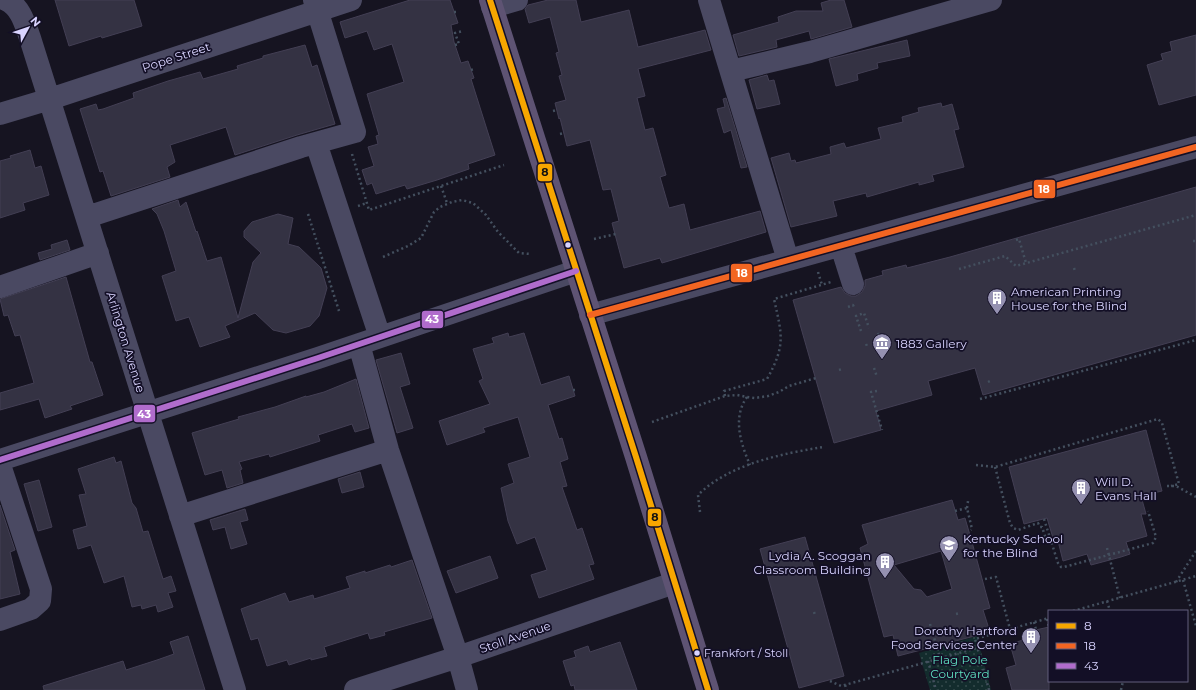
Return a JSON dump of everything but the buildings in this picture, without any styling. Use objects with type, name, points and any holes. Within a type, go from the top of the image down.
[{"type":"main road","points":[[491,3],[636,457],[708,690]]},
{"type":"street","name":"Arlington Avenue","points":[[6,0],[13,3],[20,12],[30,38],[235,690]]},
{"type":"street","name":"Pope Street","points":[[0,114],[50,99],[316,6],[351,0]]},
{"type":"street","points":[[491,3],[517,0]]},
{"type":"street","points":[[709,0],[788,260]]},
{"type":"street","points":[[731,71],[810,52],[991,0]]},
{"type":"street","points":[[87,217],[316,143],[355,132],[316,6]]},
{"type":"street","points":[[316,143],[380,337]]},
{"type":"street","points":[[590,315],[1196,147]]},
{"type":"street","points":[[841,246],[843,283]]},
{"type":"street","points":[[0,287],[98,253]]},
{"type":"street","points":[[0,460],[359,344],[576,271]]},
{"type":"street","points":[[359,344],[388,450],[458,657],[467,690]]},
{"type":"street","points":[[180,516],[388,450]]},
{"type":"street","points":[[0,465],[41,589],[40,601],[31,609],[0,620]]},
{"type":"street","name":"Stoll Avenue","points":[[355,690],[458,657],[674,582]]},
{"type":"path","points":[[455,45],[459,44],[456,33],[463,31]]},
{"type":"path","points":[[553,111],[557,110]]},
{"type":"path","points":[[560,134],[564,133]]},
{"type":"path","points":[[346,134],[369,210],[504,165]]},
{"type":"path","points":[[441,186],[447,203]]},
{"type":"path","points":[[383,257],[408,246],[421,238],[434,212],[440,206],[462,200],[473,203],[486,216],[498,232],[519,253],[531,254]]},
{"type":"path","points":[[308,214],[340,311]]},
{"type":"path","points":[[959,269],[1005,256],[1016,266],[1165,221],[1196,215]]},
{"type":"path","points":[[594,239],[616,234]]},
{"type":"path","points":[[1016,240],[1019,239],[1026,263]]},
{"type":"path","points":[[323,274],[327,272]]},
{"type":"path","points":[[725,396],[724,391],[767,379],[772,370],[782,341],[780,322],[774,299],[843,283]]},
{"type":"path","points":[[861,331],[856,316],[864,314],[869,328]]},
{"type":"path","points":[[865,326],[870,325]]},
{"type":"path","points":[[980,399],[1196,340]]},
{"type":"path","points":[[866,344],[868,348]]},
{"type":"path","points":[[874,368],[877,377]]},
{"type":"path","points":[[652,422],[725,396],[737,394],[747,397],[768,396],[780,392],[789,386],[816,378]]},
{"type":"path","points":[[877,391],[872,392],[882,430]]},
{"type":"path","points":[[747,397],[741,409],[739,424],[742,447],[750,465]]},
{"type":"path","points":[[976,465],[995,467],[1158,419],[1162,423],[1179,484],[1171,486]]},
{"type":"path","points":[[700,512],[698,495],[704,488],[727,474],[787,453],[823,447]]},
{"type":"path","points":[[995,467],[1010,523],[1013,528],[1018,530],[1038,523],[1040,527],[1042,527],[1046,539],[1050,539]]},
{"type":"path","points":[[1167,486],[1176,486],[1196,497]]},
{"type":"path","points":[[968,501],[967,508],[971,530]]},
{"type":"path","points":[[955,511],[967,508]]},
{"type":"path","points":[[1044,519],[1058,563],[1061,567],[1150,544],[1156,537],[1148,511]]},
{"type":"path","points":[[1107,548],[1120,598]]},
{"type":"path","points":[[1175,582],[1196,551]]},
{"type":"path","points":[[1076,610],[1196,576]]},
{"type":"path","points":[[985,580],[996,577],[1010,629]]},
{"type":"path","points":[[1183,580],[1196,626]]},
{"type":"path","points":[[1107,601],[1110,610]]},
{"type":"path","points":[[956,614],[960,613]]},
{"type":"path","points":[[989,690],[975,639],[1048,618]]},
{"type":"path","points":[[1034,622],[1036,630]]},
{"type":"path","points":[[930,624],[940,658]]},
{"type":"path","points":[[830,681],[841,686],[977,648]]},
{"type":"path","points":[[928,661],[936,690]]},
{"type":"path","points":[[845,685],[847,690]]},
{"type":"green space","name":"Flag Pole Courtyard","points":[[977,636],[991,690],[930,690],[919,653]]},
{"type":"transit line","name":"8","points":[[490,0],[636,457],[708,690]]},
{"type":"transit line","name":"18","points":[[590,315],[1196,147]]},
{"type":"transit line","name":"43","points":[[0,460],[318,358],[576,271]]},
{"type":"place","name":"American Printing House for the Blind","points":[[997,315]]},
{"type":"place","name":"1883 Gallery","points":[[882,360]]},
{"type":"place","name":"Will D. Evans Hall","points":[[1081,505]]},
{"type":"place","name":"Kentucky School for the Blind","points":[[949,562]]},
{"type":"place","name":"Lydia A. Scoggan Classroom Building","points":[[885,579]]},
{"type":"place","name":"Frankfort / Stoll","points":[[697,653]]},
{"type":"place","name":"Dorothy Hartford Food Services Center","points":[[1031,654]]}]
